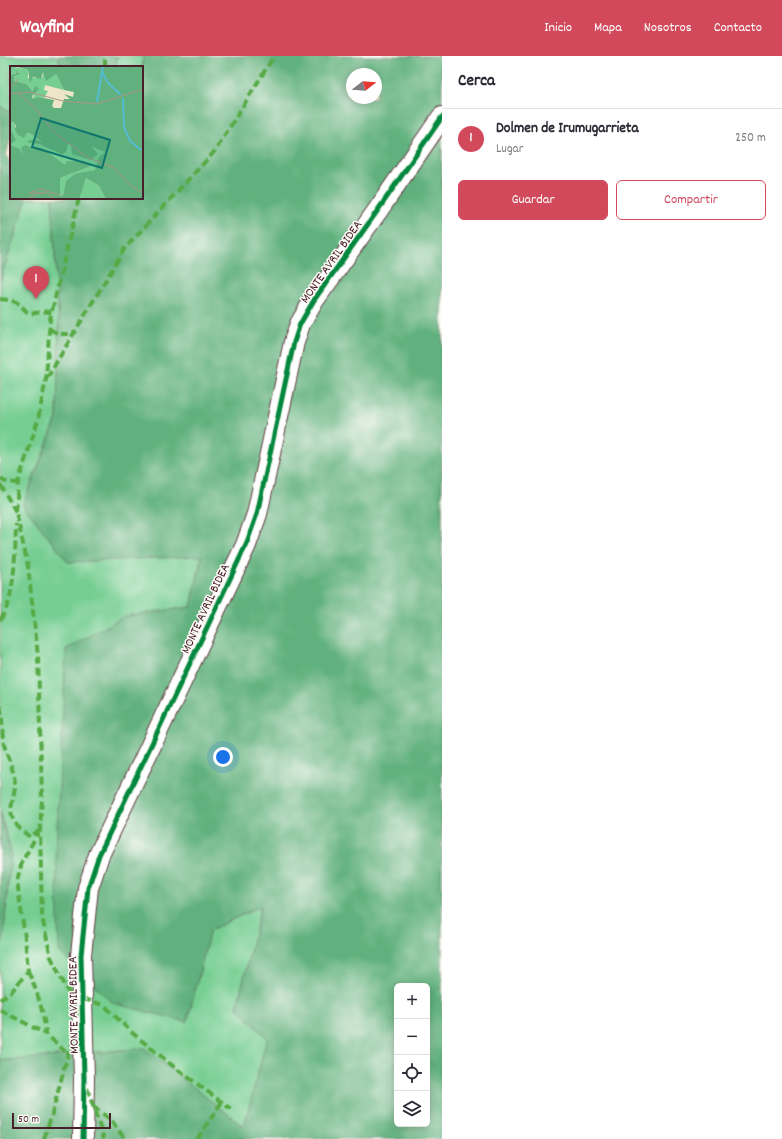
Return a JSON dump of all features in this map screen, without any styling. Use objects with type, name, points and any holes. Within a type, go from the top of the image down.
[{"type":"street","name":"MONTE AVRIL BIDEA","points":[[83,1139],[84,1064],[81,955],[88,888],[99,855],[246,545],[257,514],[294,342],[300,324],[314,300],[442,117]]},
{"type":"green space","points":[[0,56],[57,56],[62,66],[10,66],[10,112],[0,106]]},
{"type":"green space","points":[[57,56],[117,56],[116,66],[62,66]]},
{"type":"green space","points":[[117,56],[143,56],[142,66],[116,66]]},
{"type":"green space","points":[[143,56],[442,56],[442,1139],[0,1139],[0,1060],[144,1048],[244,1127],[267,1038],[237,1007],[261,906],[210,930],[187,1022],[113,1003],[59,952],[56,848],[66,649],[125,616],[191,607],[202,556],[68,562],[23,505],[57,418],[59,326],[52,199],[143,199]]},
{"type":"green space","points":[[0,106],[10,112],[10,140],[6,155],[10,162],[10,199],[27,199],[0,281]]},
{"type":"green space","points":[[27,199],[52,199],[59,326],[57,418],[23,505],[68,562],[202,555],[191,607],[125,616],[187,1022],[210,930],[261,906],[237,1007],[268,1038],[244,1127],[144,1048],[0,1060],[0,945],[3,941],[11,852],[0,812],[0,281]]},
{"type":"green space","points":[[0,812],[11,852],[3,941],[0,945]]},
{"type":"marked path","points":[[105,56],[105,66]]},
{"type":"marked path","points":[[47,378],[125,248],[215,151],[274,56]]},
{"type":"marked path","points":[[79,199],[50,319],[46,379],[38,420],[18,483],[16,512],[28,566],[38,656],[42,799],[40,829],[42,917],[51,957],[80,1016]]},
{"type":"marked path","points":[[0,299],[10,300],[17,303],[29,313],[52,313]]},
{"type":"marked path","points":[[50,329],[62,334],[74,332]]},
{"type":"marked path","points":[[0,479],[6,482],[18,483]]},
{"type":"marked path","points":[[0,484],[16,512]]},
{"type":"marked path","points":[[0,620],[5,611],[12,587],[15,560],[16,524]]},
{"type":"marked path","points":[[0,706],[3,740],[15,779],[15,789],[11,807],[14,822],[30,837],[38,831]]},
{"type":"marked path","points":[[0,1000],[12,991],[28,971],[17,881],[22,862],[39,831]]},
{"type":"marked path","points":[[28,971],[40,1002],[46,1034],[68,1054]]},
{"type":"marked path","points":[[83,999],[104,1005],[130,1031],[173,1066],[231,1109]]},
{"type":"marked path","points":[[0,1010],[46,1034]]},
{"type":"marked path","points":[[44,1139],[68,1054],[81,1027]]},
{"type":"marked path","points":[[87,1088],[104,1139]]},
{"type":"marked path","points":[[197,1139],[222,1102]]},
{"type":"marked path","points":[[93,1106],[111,1120],[125,1139]]},
{"type":"cycle path","points":[[83,1139],[84,1079],[81,955],[88,888],[99,855],[246,545],[257,514],[294,342],[300,324],[314,300],[442,117]]},
{"type":"place","name":"Dolmen de Irumugarrieta","points":[[36,299]]}]
